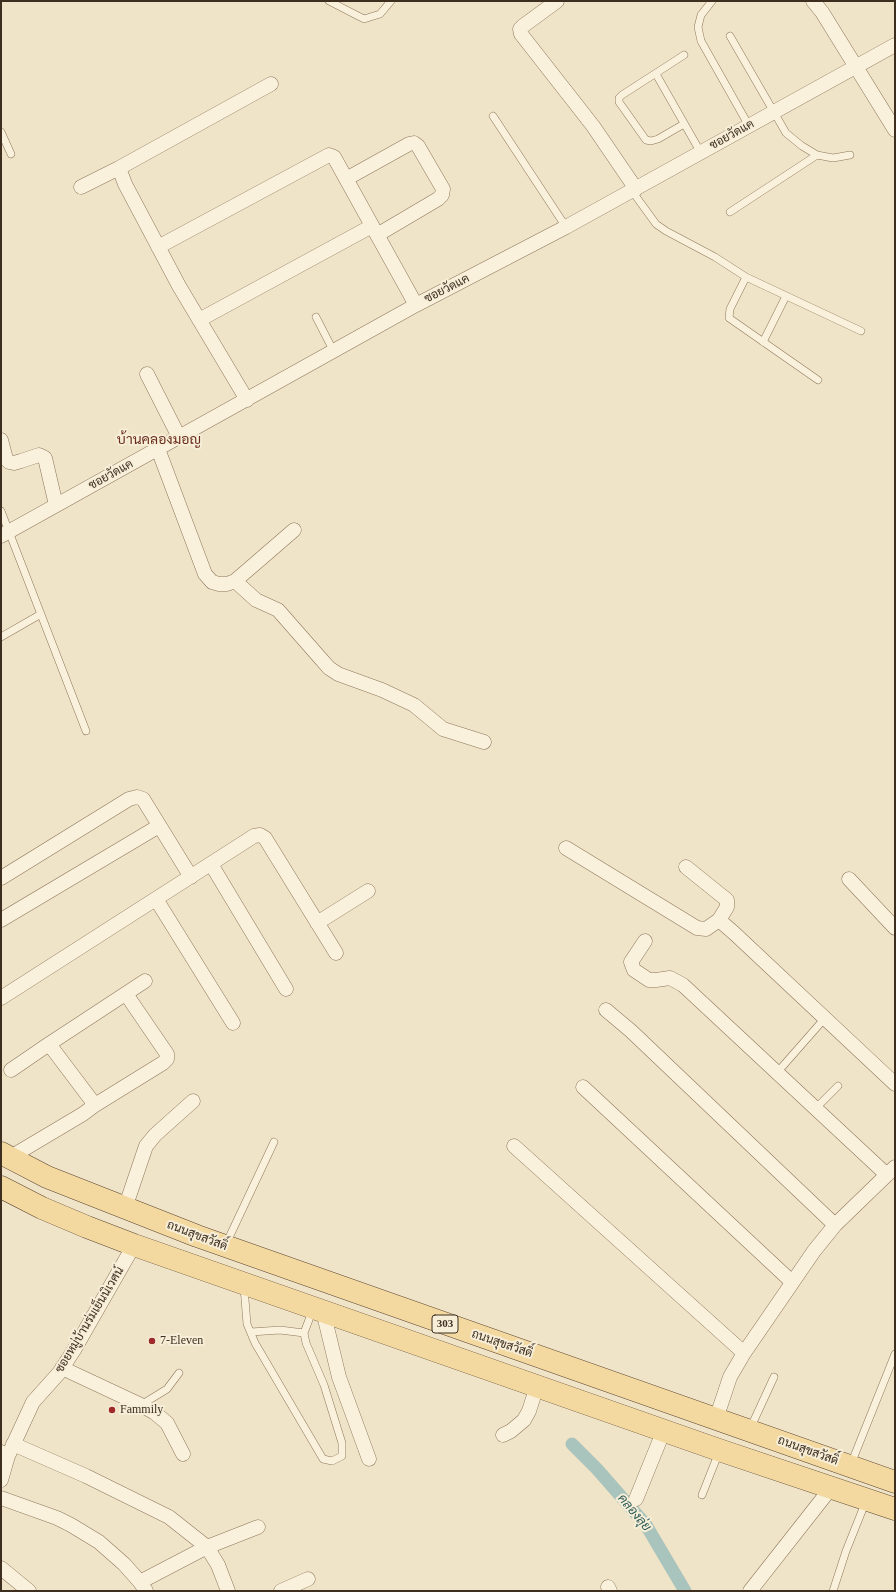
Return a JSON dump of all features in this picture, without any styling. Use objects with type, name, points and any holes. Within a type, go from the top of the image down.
[{"type":"main road","name":"ถนนสุขสวัสดิ์","points":[[5,1155],[47,1177],[225,1246],[895,1482]]},
{"type":"main road","name":"303","points":[[1,1187],[68,1219],[134,1245],[720,1450],[895,1509]]},
{"type":"street","points":[[557,1],[523,26],[520,29],[521,34],[593,126],[634,190]]},
{"type":"street","points":[[813,1],[822,12],[895,130]]},
{"type":"street","name":"ซอยวัดแค","points":[[5,534],[416,305],[566,228],[895,45]]},
{"type":"street","points":[[81,187],[119,168],[271,84]]},
{"type":"street","points":[[199,320],[438,198],[442,195],[443,189],[418,146],[414,143],[409,144],[346,179]]},
{"type":"street","points":[[158,247],[329,155],[334,157],[416,305]]},
{"type":"street","points":[[119,168],[125,184],[158,247],[199,320],[247,400]]},
{"type":"street","points":[[147,374],[179,437]]},
{"type":"street","points":[[1,440],[6,458],[9,462],[21,462],[39,455],[45,458],[56,505]]},
{"type":"street","points":[[158,449],[205,574],[212,582],[227,584],[235,581],[294,530]]},
{"type":"street","points":[[235,581],[256,600],[278,610],[321,660],[334,671],[351,680],[382,690],[414,705],[444,729],[484,742]]},
{"type":"street","points":[[1,878],[129,799],[137,797],[143,799],[191,877]]},
{"type":"street","points":[[1,920],[159,826]]},
{"type":"street","points":[[1,998],[254,836],[260,835],[265,838],[336,953]]},
{"type":"street","points":[[566,848],[697,928],[706,929],[719,920],[726,907],[726,900],[686,867]]},
{"type":"street","points":[[211,864],[286,989]]},
{"type":"street","points":[[849,879],[895,928]]},
{"type":"street","points":[[317,923],[368,891]]},
{"type":"street","points":[[156,899],[181,942],[233,1023]]},
{"type":"street","points":[[719,920],[734,932],[895,1084]]},
{"type":"street","points":[[645,941],[631,962],[634,970],[649,980],[670,978],[683,985],[816,1108],[891,1171],[835,1225],[792,1282],[744,1353],[730,1377],[716,1419]]},
{"type":"street","points":[[11,1070],[50,1044],[57,1037],[145,981]]},
{"type":"street","points":[[5,1155],[83,1114],[167,1059],[167,1054],[126,994]]},
{"type":"street","points":[[606,1010],[631,1031],[835,1225]]},
{"type":"street","points":[[50,1044],[95,1105]]},
{"type":"street","points":[[583,1087],[792,1282]]},
{"type":"street","points":[[125,1208],[146,1146],[155,1135],[193,1102]]},
{"type":"street","points":[[514,1146],[744,1353]]},
{"type":"street","name":"ซอยหมู่บ้านร่มเย็นนิเวศน์","points":[[1,1480],[7,1451],[34,1402],[62,1368],[74,1350],[134,1245]]},
{"type":"street","points":[[319,1309],[339,1377],[369,1459]]},
{"type":"street","points":[[62,1368],[155,1413],[167,1423],[183,1454]]},
{"type":"street","points":[[503,1435],[511,1431],[524,1420],[529,1411],[537,1386]]},
{"type":"street","points":[[636,1499],[664,1430]]},
{"type":"street","points":[[7,1451],[86,1476],[169,1517],[207,1547],[218,1565],[228,1591]]},
{"type":"street","points":[[750,1591],[831,1488]]},
{"type":"street","points":[[1,1498],[57,1518],[99,1542],[124,1564],[143,1586],[207,1547],[258,1527]]},
{"type":"street","points":[[1,1568],[30,1591]]},
{"type":"street","points":[[281,1591],[308,1579]]},
{"type":"lane","points":[[329,1],[364,19],[380,14],[391,1]]},
{"type":"lane","points":[[712,1],[701,15],[698,27],[701,41],[750,126]]},
{"type":"lane","points":[[730,36],[786,133],[802,146],[817,155],[833,158],[850,155]]},
{"type":"lane","points":[[684,55],[619,98],[619,102],[646,140],[658,139],[684,124]]},
{"type":"lane","points":[[656,74],[701,153]]},
{"type":"lane","points":[[493,116],[566,228]]},
{"type":"lane","points":[[1,132],[12,154]]},
{"type":"lane","points":[[730,212],[817,155]]},
{"type":"lane","points":[[634,190],[656,224],[715,257],[746,277],[861,331]]},
{"type":"lane","points":[[746,277],[730,309],[729,318],[818,380]]},
{"type":"lane","points":[[763,342],[786,296]]},
{"type":"lane","points":[[316,317],[334,352]]},
{"type":"lane","points":[[1,511],[5,534],[41,614],[86,731]]},
{"type":"lane","points":[[1,637],[41,614]]},
{"type":"lane","points":[[782,1067],[825,1018]]},
{"type":"lane","points":[[816,1108],[838,1086]]},
{"type":"lane","points":[[225,1246],[274,1142]]},
{"type":"lane","points":[[243,1283],[245,1314],[255,1343],[323,1459],[332,1461],[342,1456],[342,1443],[324,1386],[306,1343],[304,1333],[319,1309]]},
{"type":"lane","points":[[251,1332],[280,1330],[304,1333]]},
{"type":"lane","points":[[850,1466],[895,1354]]},
{"type":"lane","points":[[141,1405],[167,1390],[179,1373]]},
{"type":"lane","points":[[749,1431],[774,1377]]},
{"type":"lane","points":[[702,1495],[720,1450]]},
{"type":"lane","points":[[833,1591],[846,1551],[867,1499]]},
{"type":"waterway","name":"คลองลุ่ย","points":[[572,1444],[597,1469],[646,1525],[685,1591]]},
{"type":"place","name":"7-Eleven","points":[[152,1341]]},
{"type":"place","name":"Fammily","points":[[112,1410]]},
{"type":"district","name":"บ้านคลองมอญ","points":[[159,440]]}]
